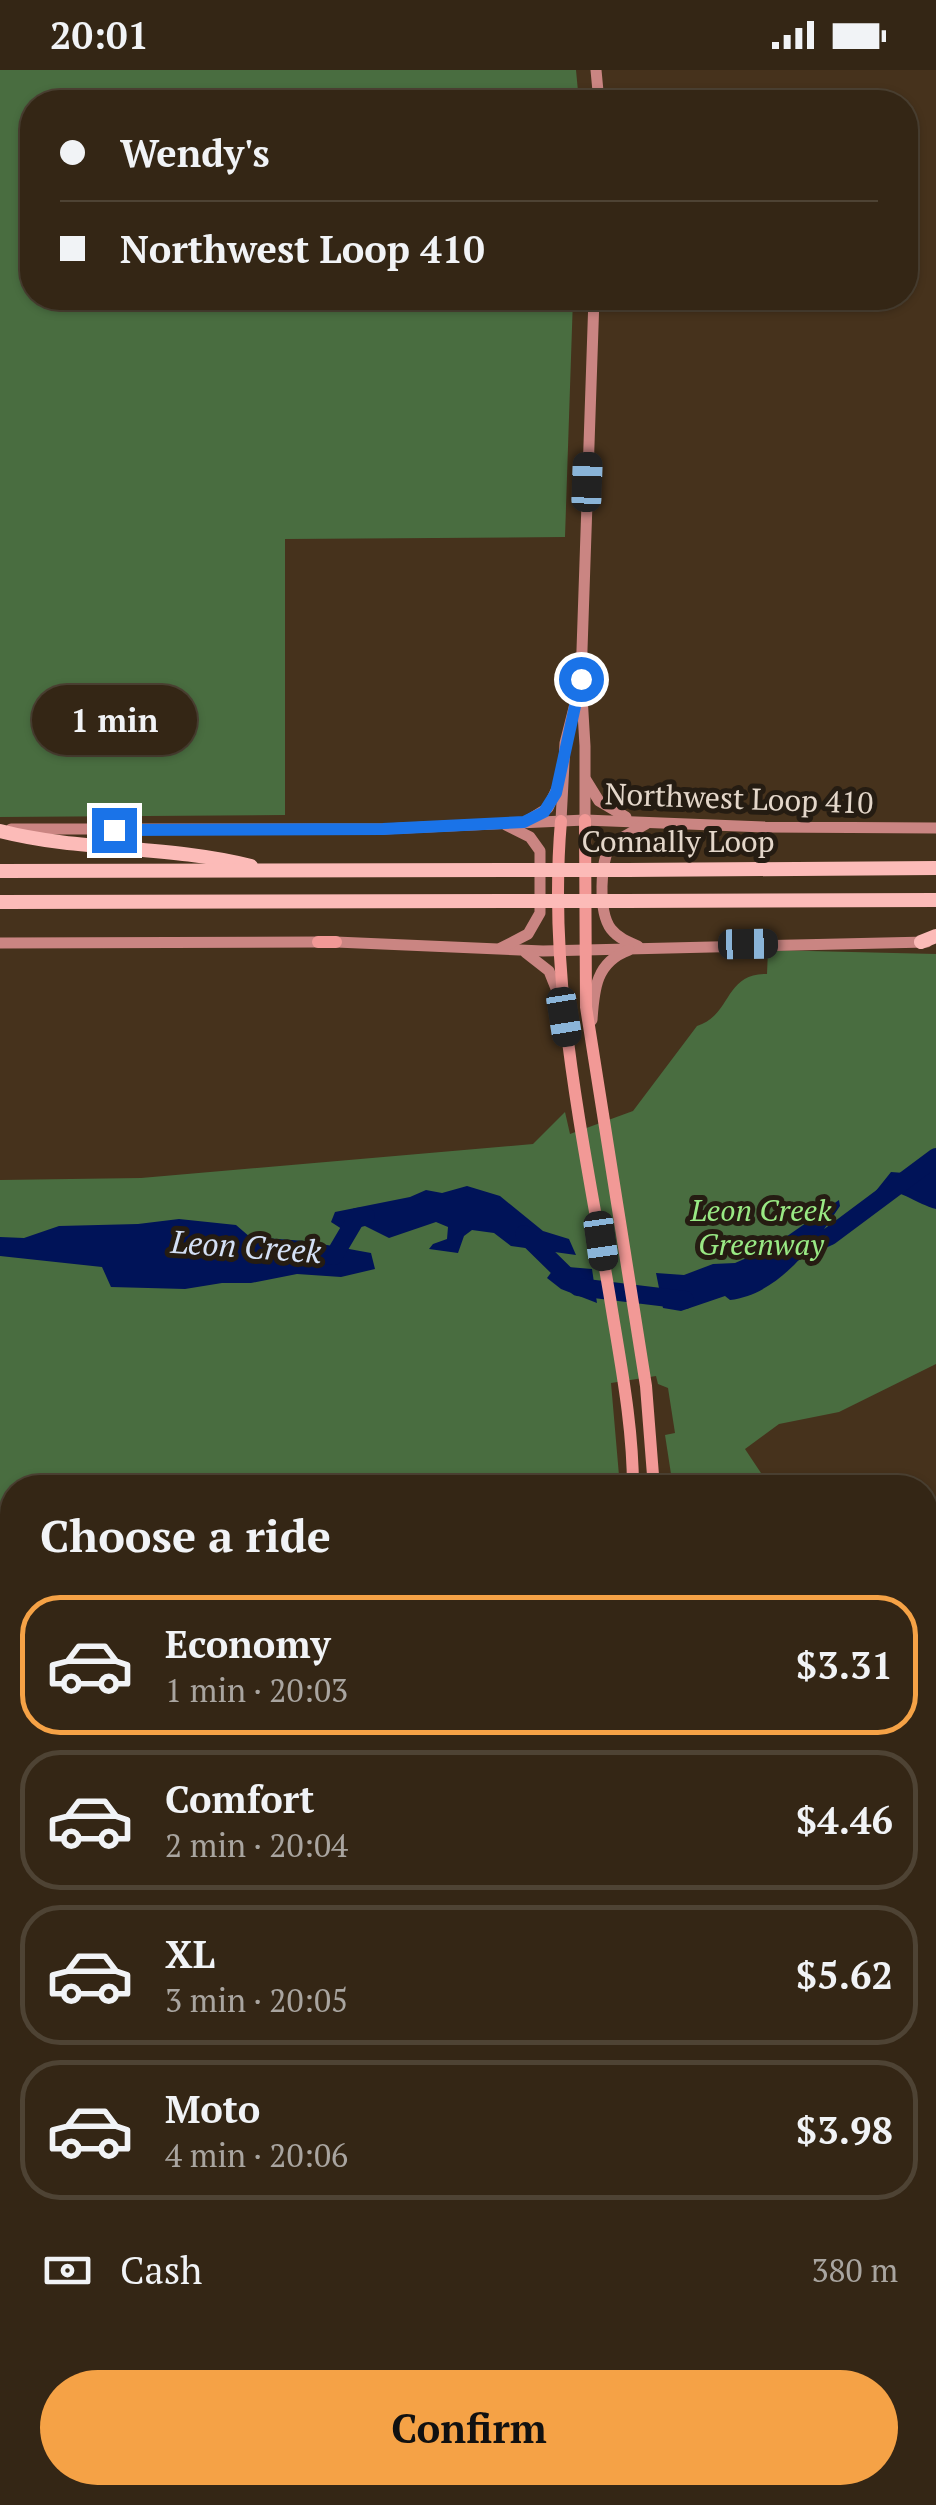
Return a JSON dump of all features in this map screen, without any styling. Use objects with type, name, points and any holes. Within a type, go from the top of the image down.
[{"type":"highway","points":[[0,830],[46,841],[223,858],[272,871]]},
{"type":"highway","name":"Connally Loop","points":[[0,871],[936,868]]},
{"type":"highway","name":"Connally Loop","points":[[0,902],[936,900]]},
{"type":"main road","points":[[594,310],[581,679],[586,1008],[646,1386],[654,1475]]},
{"type":"main road","points":[[519,823],[534,818],[550,805],[563,766],[581,679]]},
{"type":"main road","points":[[563,766],[559,950],[563,1007],[624,1390],[631,1475]]},
{"type":"main road","points":[[585,775],[592,794],[607,808],[650,822]]},
{"type":"main road","name":"Northwest Loop 410","points":[[0,830],[370,830],[585,820],[765,828],[936,828]]},
{"type":"main road","points":[[644,948],[621,938],[608,923],[602,868],[611,844],[650,822]]},
{"type":"main road","points":[[497,949],[528,934],[540,913],[540,850],[530,837],[504,824]]},
{"type":"main road","points":[[0,944],[336,942],[523,951],[931,940]]},
{"type":"main road","points":[[590,1040],[599,974],[615,956],[644,948]]},
{"type":"main road","points":[[523,951],[549,971],[563,1007]]},
{"type":"main road","points":[[654,1462],[659,1475]]},
{"type":"green space","points":[[0,70],[576,70],[578,90],[20,90],[20,310],[573,310],[565,537],[285,539],[285,815],[0,817]]},
{"type":"green space","name":"Leon Creek Greenway","points":[[768,950],[936,954],[936,1364],[839,1412],[779,1424],[745,1449],[762,1475],[671,1475],[665,1435],[675,1433],[668,1388],[658,1384],[656,1376],[611,1383],[619,1475],[0,1475],[0,1180],[141,1178],[533,1144],[565,1112],[570,1134],[633,1111],[697,1026],[717,1013],[735,987],[753,975],[767,974]]},
{"type":"water","points":[[936,1152],[936,1209],[899,1194],[875,1192],[891,1172],[904,1173]]},
{"type":"water","points":[[467,1186],[500,1196],[543,1231],[569,1239],[576,1255],[511,1246],[494,1233],[472,1230],[464,1236],[458,1253],[429,1249],[447,1239],[448,1227],[436,1222],[389,1238],[365,1226],[345,1231],[331,1222],[335,1212],[410,1197],[426,1190],[442,1193]]},
{"type":"water","points":[[839,1200],[840,1206],[807,1251],[764,1288],[748,1296],[730,1300],[725,1296],[681,1311],[663,1308],[656,1273],[684,1275],[713,1264],[735,1263],[770,1248]]},
{"type":"water","points":[[179,1219],[236,1225],[250,1237],[305,1241],[371,1253],[375,1269],[341,1277],[297,1274],[185,1289],[111,1287],[102,1267],[0,1256],[0,1237],[24,1238],[59,1226]]},
{"type":"water","points":[[556,1266],[592,1269],[597,1303],[561,1289],[547,1278]]},
{"type":"waterway","name":"Leon Creek","points":[[795,1252],[830,1236],[936,1157]]},
{"type":"waterway","name":"Leon Creek","points":[[325,1255],[334,1256],[357,1217],[366,1216]]},
{"type":"waterway","name":"Leon Creek","points":[[524,1234],[578,1287],[685,1300]]},
{"type":"route","points":[[114,830],[383,829],[524,822],[544,812],[556,793],[581,679]]}]
